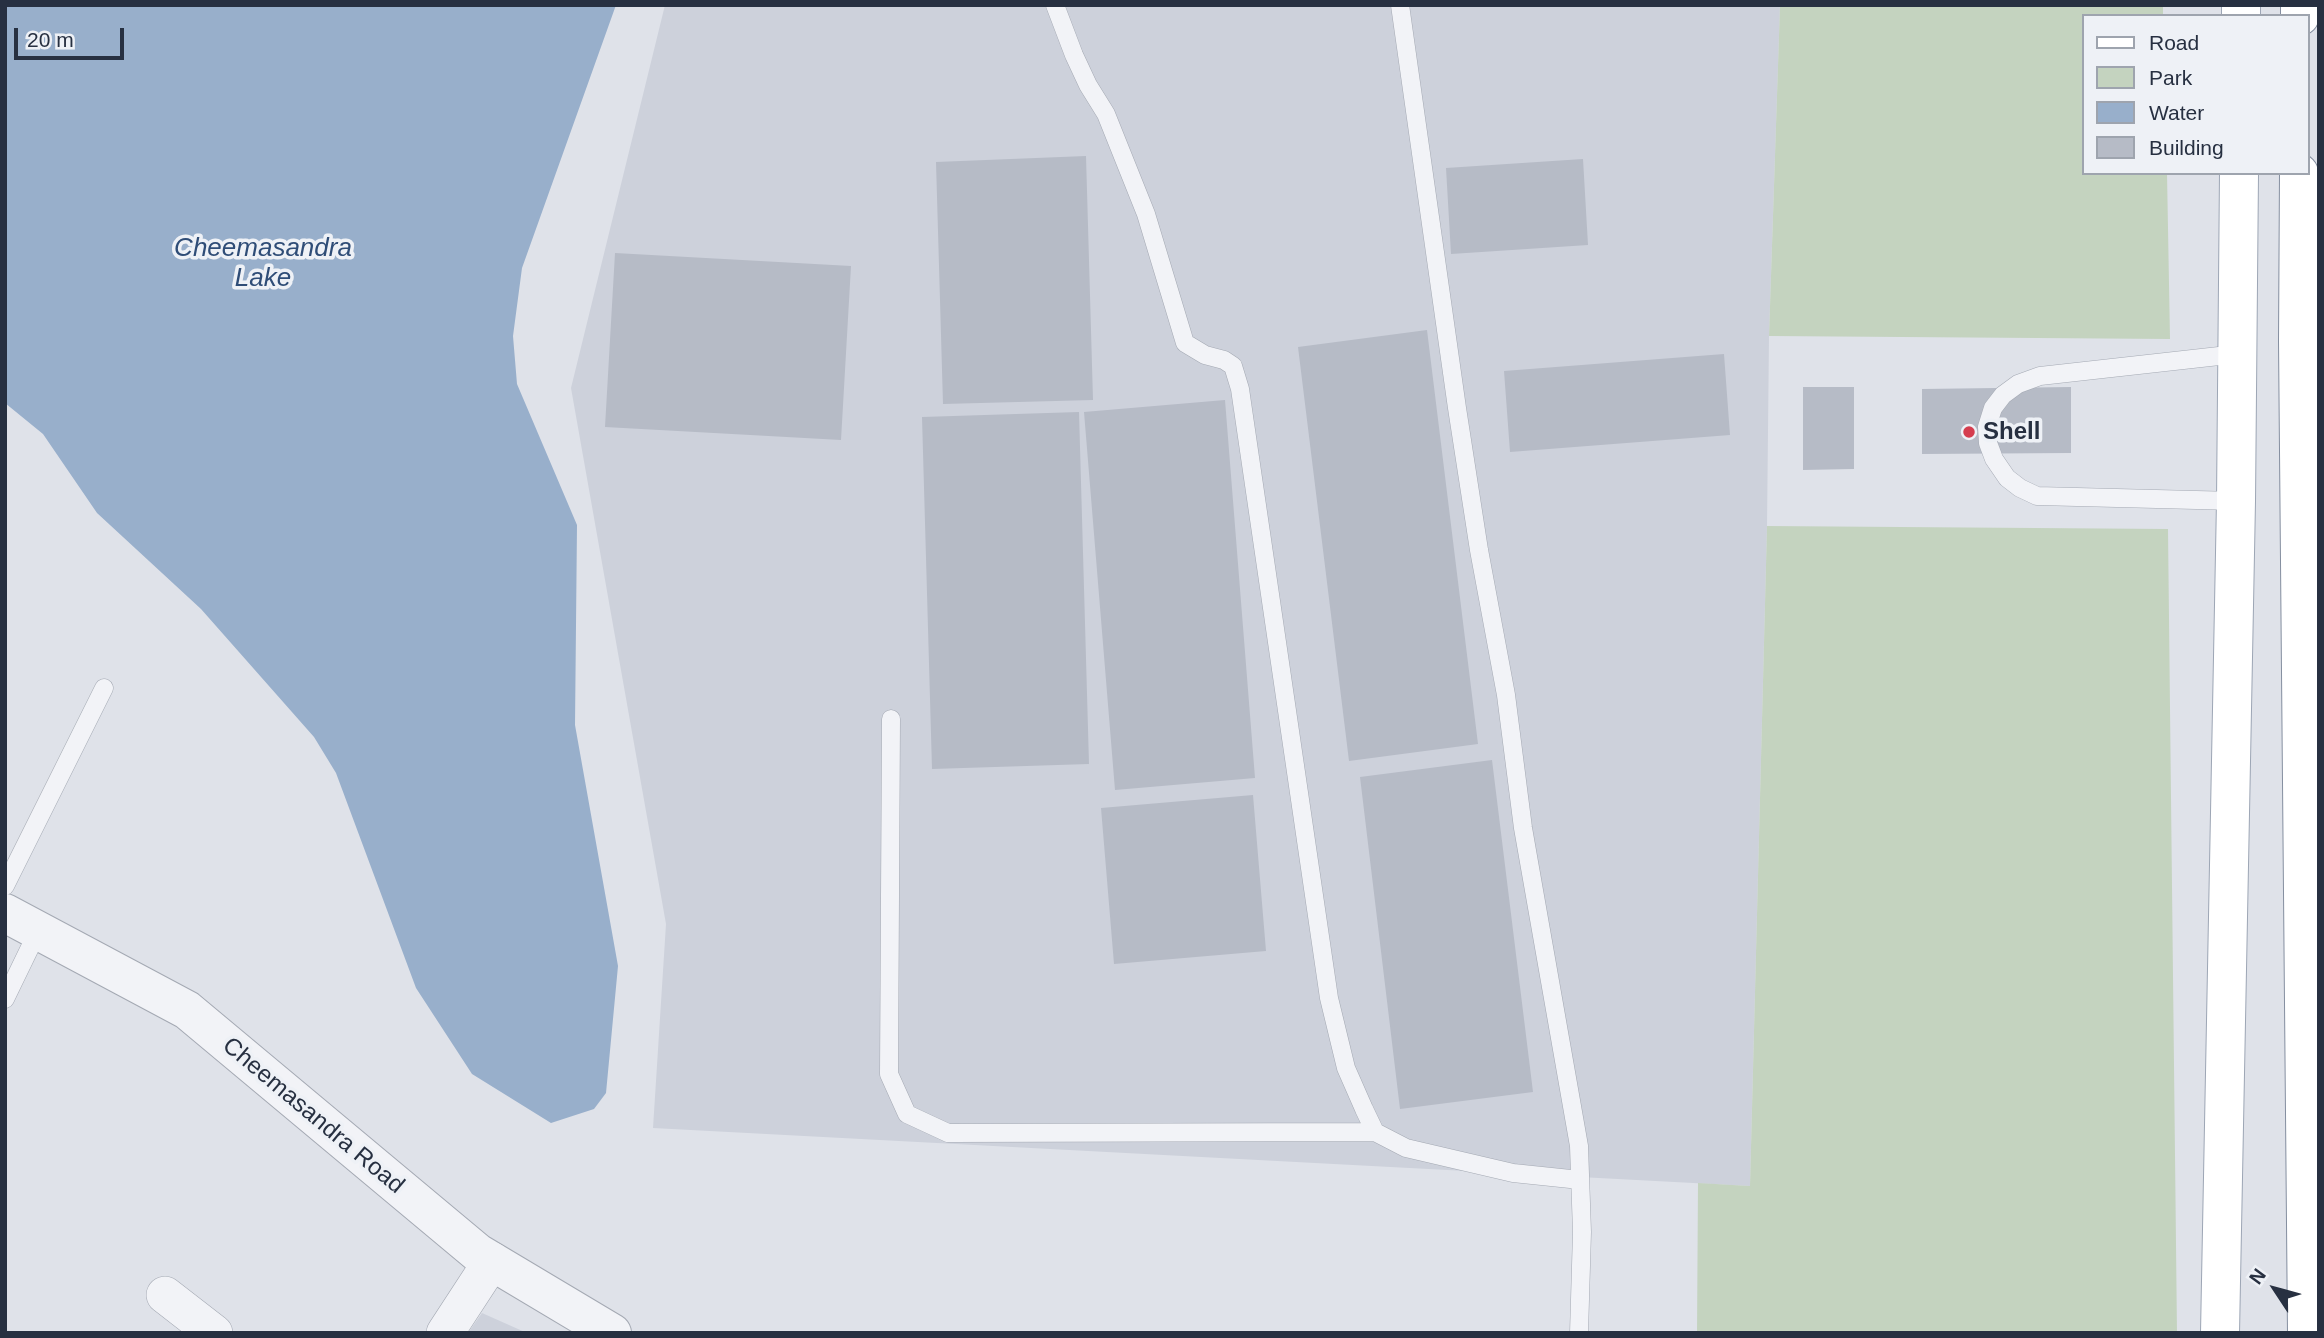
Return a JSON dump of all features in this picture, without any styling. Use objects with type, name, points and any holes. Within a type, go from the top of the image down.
[{"type":"main road","points":[[2220,1333],[2236,501],[2239,175]]},
{"type":"main road","points":[[2299,175],[2298,341],[2308,1333]]},
{"type":"street","name":"Cheemasandra Road","points":[[5,913],[187,1010],[478,1253],[612,1333]]},
{"type":"street","points":[[445,1333],[492,1261]]},
{"type":"street","points":[[165,1295],[214,1333]]},
{"type":"lane","points":[[1055,5],[1088,85],[1106,114],[1146,214],[1185,343],[1205,355],[1224,360],[1233,366],[1240,389],[1329,998],[1346,1068],[1376,1132]]},
{"type":"lane","points":[[1401,5],[1479,550],[1506,695],[1523,828],[1579,1146],[1582,1232],[1579,1333]]},
{"type":"lane","points":[[2236,501],[2037,496],[2007,478],[1994,459],[1988,443],[1987,426],[1993,408],[2003,396],[2018,384],[2040,376],[2237,354]]},
{"type":"lane","points":[[5,886],[104,688]]},
{"type":"lane","points":[[891,719],[889,1074],[907,1114],[948,1133],[1376,1132],[1406,1148],[1445,1158],[1513,1172],[1580,1180]]},
{"type":"lane","points":[[5,999],[38,931]]},
{"type":"shaded area","points":[[665,5],[1780,5],[1769,336],[1767,526],[1750,1186],[653,1128],[666,924],[571,388]]},
{"type":"shaded area","points":[[482,1313],[527,1333],[468,1333]]},
{"type":"green space","points":[[1780,5],[2163,5],[2163,14],[2082,14],[2082,175],[2167,175],[2170,339],[1769,336]]},
{"type":"green space","points":[[1767,526],[2168,529],[2177,1333],[1697,1333],[1698,1183],[1750,1186]]},
{"type":"water","name":"Cheemasandra Lake","points":[[5,5],[616,5],[522,268],[513,336],[517,384],[577,525],[575,725],[618,966],[606,1093],[594,1109],[551,1123],[472,1074],[416,988],[336,773],[314,737],[201,609],[97,513],[43,434],[5,403]]},
{"type":"building","points":[[1086,156],[1093,400],[943,404],[936,162]]},
{"type":"building","points":[[1583,159],[1588,245],[1451,254],[1446,168]]},
{"type":"building","points":[[615,253],[851,266],[841,440],[605,427]]},
{"type":"building","points":[[1427,330],[1478,744],[1349,761],[1298,347]]},
{"type":"building","points":[[1724,354],[1730,435],[1510,452],[1504,371]]},
{"type":"building","points":[[1803,387],[1854,387],[1854,469],[1803,470]]},
{"type":"building","points":[[2071,387],[2071,453],[1922,454],[1922,389]]},
{"type":"building","points":[[1225,400],[1255,778],[1115,790],[1084,412]]},
{"type":"building","points":[[1079,412],[1089,764],[932,769],[922,417]]},
{"type":"building","points":[[1492,760],[1533,1092],[1400,1109],[1360,777]]},
{"type":"building","points":[[1253,795],[1266,951],[1114,964],[1101,808]]},
{"type":"place","name":"Shell","points":[[1969,432]]}]
